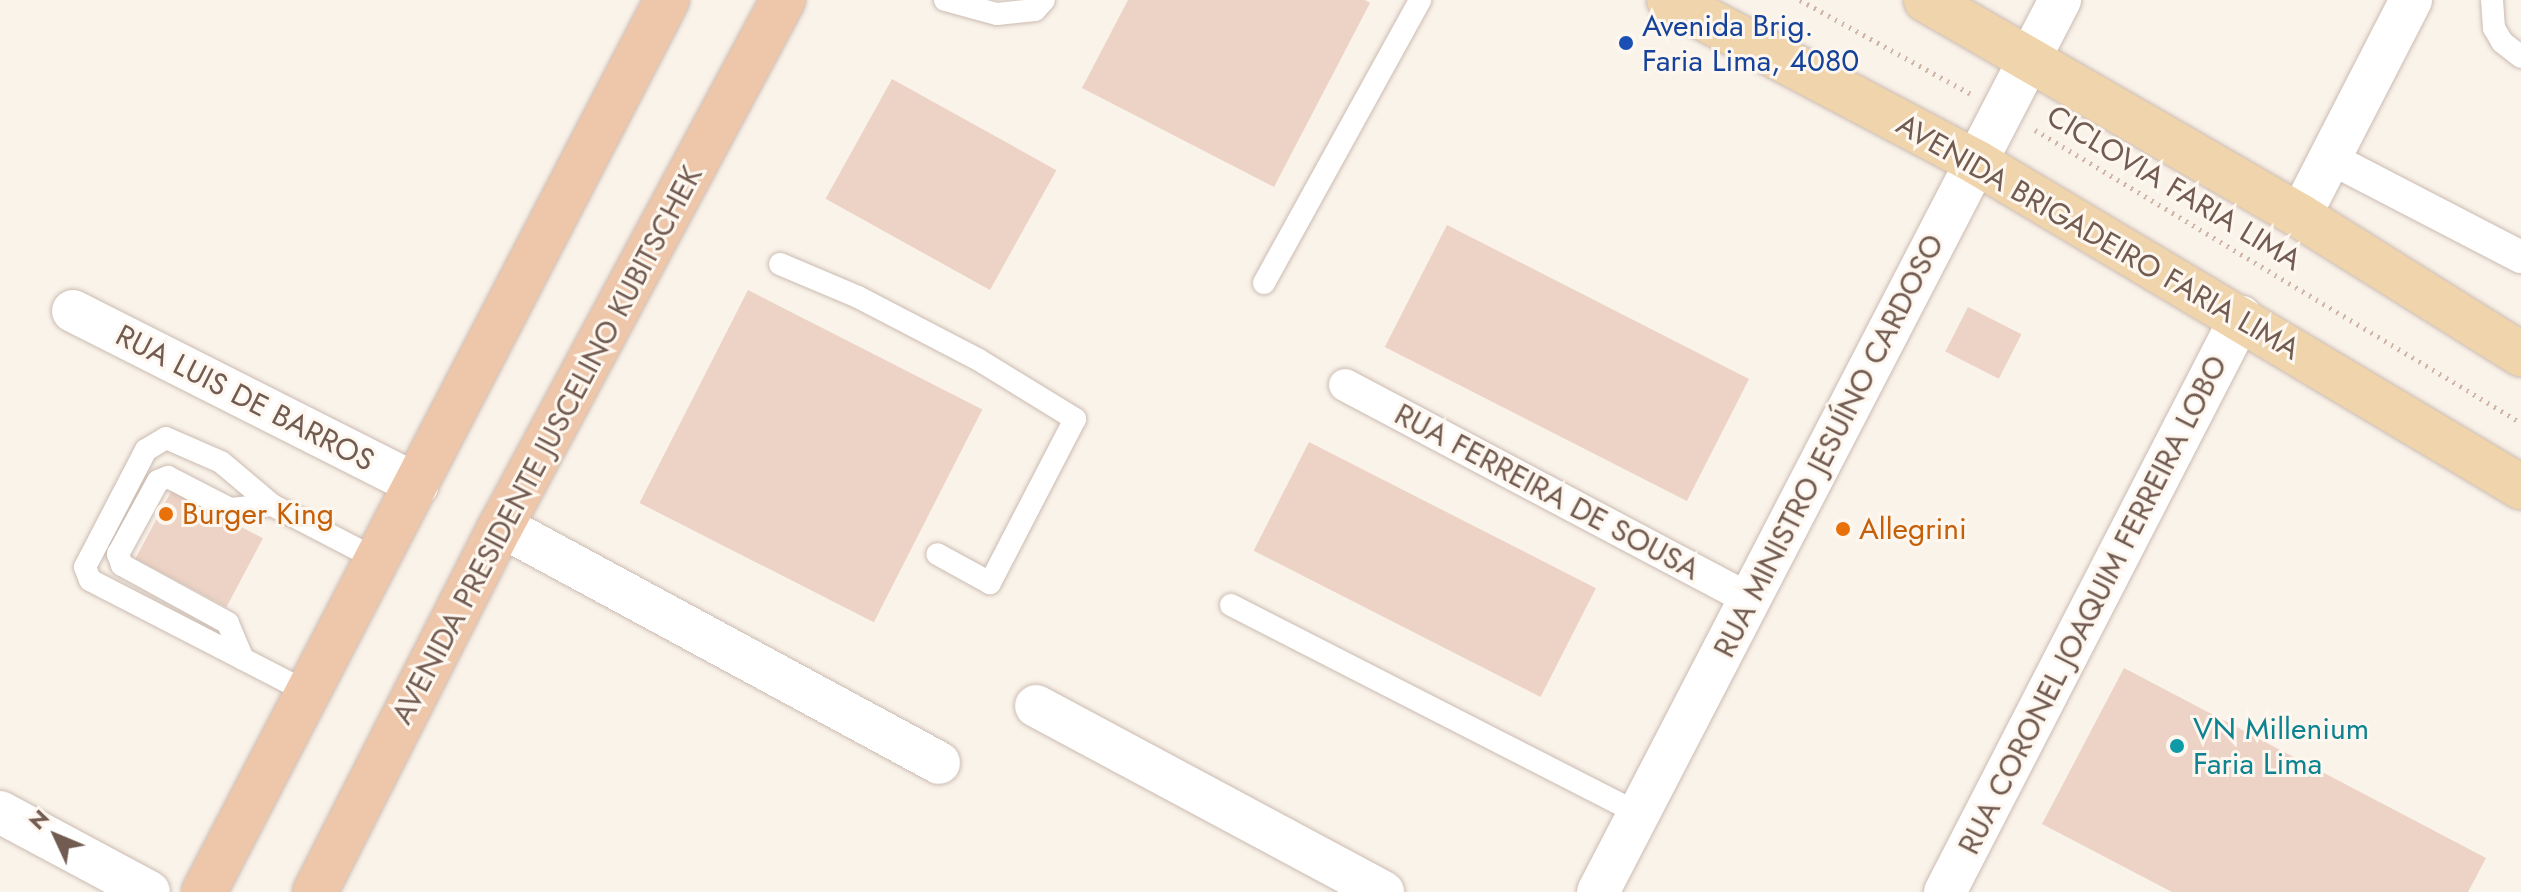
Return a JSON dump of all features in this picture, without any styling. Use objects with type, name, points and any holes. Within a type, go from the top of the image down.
[{"type":"highway","points":[[204,892],[667,0]]},
{"type":"highway","name":"AVENIDA PRESIDENTE JUSCELINO KUBITSCHEK","points":[[315,892],[501,526],[783,0]]},
{"type":"main road","name":"AVENIDA BRIGADEIRO FARIA LIMA","points":[[1669,0],[1976,162],[2241,317],[2521,487]]},
{"type":"main road","points":[[1926,0],[2030,57],[2300,216],[2521,354]]},
{"type":"street","name":"RUA MINISTRO JESUÍNO CARDOSO","points":[[1598,892],[2060,0]]},
{"type":"street","points":[[2300,216],[2411,0]]},
{"type":"street","points":[[2330,158],[2521,257]]},
{"type":"street","name":"RUA LUIS DE BARROS","points":[[73,311],[417,485]]},
{"type":"street","name":"RUA CORONEL JOAQUIM FERREIRA LOBO","points":[[1945,892],[2241,317]]},
{"type":"street","name":"RUA FERREIRA DE SOUSA","points":[[1345,385],[1750,599]]},
{"type":"street","points":[[501,526],[939,763]]},
{"type":"street","points":[[1036,706],[1383,892]]},
{"type":"street","points":[[0,812],[149,892]]},
{"type":"lane","points":[[945,0],[997,14],[1035,10],[1044,0]]},
{"type":"lane","points":[[1264,283],[1420,0]]},
{"type":"lane","points":[[2492,0],[2494,28],[2502,42],[2521,57]]},
{"type":"lane","points":[[780,264],[858,297],[966,353],[1075,419],[990,583],[937,554]]},
{"type":"lane","points":[[309,693],[90,580],[85,567],[146,450],[166,438],[221,462],[272,505],[378,560]]},
{"type":"lane","points":[[243,659],[228,623],[122,565],[118,554],[158,481],[168,477],[230,509],[272,505]]},
{"type":"lane","points":[[1231,605],[1639,814]]},
{"type":"path","name":"CICLOVIA FARIA LIMA","points":[[1800,0],[2002,110],[2521,423]]},
{"type":"building","points":[[1128,0],[1365,0],[1370,3],[1274,187],[1082,88]]},
{"type":"building","points":[[892,79],[1056,170],[990,290],[826,199]]},
{"type":"building","points":[[1447,225],[1749,379],[1687,501],[1385,347]]},
{"type":"building","points":[[748,290],[982,409],[874,622],[639,503]]},
{"type":"building","points":[[1968,307],[2021,334],[1999,379],[1945,352]]},
{"type":"building","points":[[1309,442],[1596,588],[1541,697],[1254,551]]},
{"type":"building","points":[[172,490],[263,538],[226,607],[135,559]]},
{"type":"building","name":"VN Millenium Faria Lima","points":[[2124,668],[2486,858],[2468,892],[2172,892],[2042,824]]},
{"type":"place","name":"Avenida Brig. Faria Lima, 4080","points":[[1626,43]]},
{"type":"place","name":"Burger King","points":[[166,514]]},
{"type":"place","name":"Allegrini","points":[[1843,529]]},
{"type":"place","name":"VN Millenium Faria Lima","points":[[2177,746]]}]
